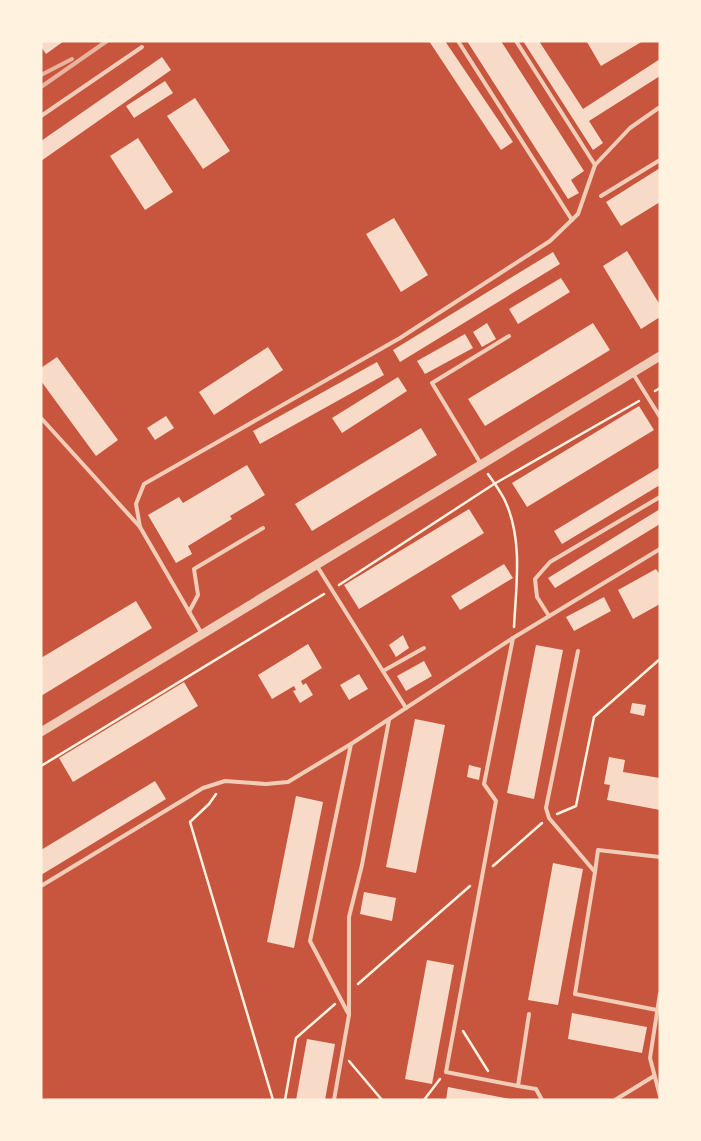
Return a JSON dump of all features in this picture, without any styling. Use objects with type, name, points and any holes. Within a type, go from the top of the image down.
[{"type":"street","points":[[41,732],[660,356]]},
{"type":"lane","points":[[458,41],[572,220]]},
{"type":"lane","points":[[516,41],[595,165]]},
{"type":"lane","points":[[41,116],[142,47]]},
{"type":"lane","points":[[140,527],[136,504],[144,484],[400,338],[550,241],[578,214],[595,165],[630,128],[660,107]]},
{"type":"lane","points":[[602,196],[660,160]]},
{"type":"lane","points":[[481,464],[432,383],[509,336]]},
{"type":"lane","points":[[632,372],[660,417]]},
{"type":"lane","points":[[41,418],[140,527],[202,634]]},
{"type":"lane","points":[[549,616],[537,597],[535,579],[550,562],[660,497]]},
{"type":"lane","points":[[189,612],[198,595],[194,569],[263,528]]},
{"type":"lane","points":[[41,886],[203,788],[223,782],[266,784],[288,782],[351,744],[513,638],[660,549]]},
{"type":"lane","points":[[317,564],[406,708]]},
{"type":"lane","points":[[513,638],[484,784],[496,801],[446,1072],[536,1089],[542,1100]]},
{"type":"lane","points":[[382,671],[424,648]]},
{"type":"lane","points":[[578,651],[546,808],[549,818],[595,872]]},
{"type":"lane","points":[[334,1100],[349,1015],[349,917],[362,865],[389,719]]},
{"type":"lane","points":[[349,1015],[310,941],[351,744]]},
{"type":"lane","points":[[657,1010],[575,994],[598,850],[660,857]]},
{"type":"lane","points":[[660,993],[650,1058],[660,1096]]},
{"type":"lane","points":[[518,1086],[529,1014]]},
{"type":"lane","points":[[615,1100],[654,1076]]},
{"type":"path","points":[[41,766],[311,600],[332,590],[494,484],[647,396]]},
{"type":"path","points":[[481,464],[507,504],[514,535],[517,565],[513,638]]},
{"type":"path","points":[[349,992],[549,818],[576,806],[594,717],[660,659]]},
{"type":"path","points":[[223,782],[209,804],[190,822],[273,1100]]},
{"type":"path","points":[[285,1100],[296,1038],[340,999]]},
{"type":"path","points":[[456,1020],[495,1081]]},
{"type":"path","points":[[342,1053],[382,1100]]},
{"type":"path","points":[[424,1100],[446,1072]]},
{"type":"building","points":[[41,41],[64,41],[46,54],[41,47]]},
{"type":"building","points":[[429,41],[445,41],[513,142],[501,150]]},
{"type":"building","points":[[467,41],[501,41],[584,171],[571,180],[579,193],[568,199]]},
{"type":"building","points":[[523,41],[539,41],[583,109],[660,59],[660,76],[589,121],[603,143],[593,150]]},
{"type":"building","points":[[588,41],[643,41],[601,66],[587,42]]},
{"type":"building","points":[[162,57],[171,70],[41,161],[41,141]]},
{"type":"building","points":[[165,81],[173,93],[134,118],[126,106]]},
{"type":"building","points":[[195,98],[230,151],[203,169],[167,116]]},
{"type":"building","points":[[138,138],[173,192],[145,210],[110,156]]},
{"type":"building","points":[[660,168],[660,202],[621,226],[606,202]]},
{"type":"building","points":[[394,218],[428,275],[401,292],[366,234]]},
{"type":"building","points":[[627,251],[660,305],[660,317],[641,329],[603,266]]},
{"type":"building","points":[[553,252],[560,264],[400,362],[393,350]]},
{"type":"building","points":[[561,278],[570,292],[518,324],[509,309]]},
{"type":"building","points":[[487,323],[496,339],[482,347],[473,332]]},
{"type":"building","points":[[593,323],[610,350],[485,426],[468,399]]},
{"type":"building","points":[[465,334],[473,348],[425,374],[417,361]]},
{"type":"building","points":[[268,347],[283,370],[214,415],[199,392]]},
{"type":"building","points":[[57,357],[118,440],[96,456],[41,381],[41,368]]},
{"type":"building","points":[[377,362],[384,375],[260,444],[253,431]]},
{"type":"building","points":[[398,377],[407,391],[342,433],[332,418]]},
{"type":"building","points":[[639,406],[654,430],[527,507],[512,483]]},
{"type":"building","points":[[166,416],[174,428],[155,440],[147,428]]},
{"type":"building","points":[[421,428],[437,455],[312,531],[295,504]]},
{"type":"building","points":[[247,465],[265,495],[230,516],[232,519],[188,546],[192,554],[176,563],[148,515],[179,497],[183,503]]},
{"type":"building","points":[[660,467],[660,485],[562,544],[554,531]]},
{"type":"building","points":[[469,509],[484,533],[359,609],[344,585]]},
{"type":"building","points":[[660,509],[660,524],[555,588],[548,578]]},
{"type":"building","points":[[504,564],[513,578],[460,610],[451,596]]},
{"type":"building","points":[[656,569],[660,575],[660,604],[633,619],[618,590]]},
{"type":"building","points":[[604,597],[611,611],[574,631],[566,617]]},
{"type":"building","points":[[136,601],[152,628],[41,696],[41,658]]},
{"type":"building","points":[[403,635],[409,648],[396,657],[389,645]]},
{"type":"building","points":[[308,644],[322,668],[301,681],[303,685],[306,683],[313,695],[300,703],[293,691],[296,690],[294,686],[272,699],[258,675]]},
{"type":"building","points":[[536,645],[563,650],[534,799],[507,793]]},
{"type":"building","points":[[424,661],[432,676],[406,691],[397,676]]},
{"type":"building","points":[[359,674],[368,689],[349,700],[340,685]]},
{"type":"building","points":[[184,682],[198,706],[73,782],[59,758]]},
{"type":"building","points":[[632,703],[646,705],[644,716],[630,713]]},
{"type":"building","points":[[415,719],[445,725],[416,873],[386,867]]},
{"type":"building","points":[[609,757],[625,760],[623,772],[660,778],[660,810],[607,800],[610,785],[604,784]]},
{"type":"building","points":[[469,765],[481,768],[479,780],[467,777]]},
{"type":"building","points":[[155,781],[166,799],[41,875],[41,850]]},
{"type":"building","points":[[296,796],[323,802],[294,948],[267,942]]},
{"type":"building","points":[[553,863],[583,869],[558,1005],[528,1000]]},
{"type":"building","points":[[364,892],[396,898],[392,921],[360,914]]},
{"type":"building","points":[[427,960],[454,965],[432,1084],[405,1079]]},
{"type":"building","points":[[572,1013],[647,1027],[642,1053],[568,1039]]},
{"type":"building","points":[[307,1039],[335,1044],[325,1100],[296,1100]]},
{"type":"building","points":[[448,1087],[510,1099],[510,1100],[446,1100]]},
{"type":"railway","points":[[41,87],[107,41]]},
{"type":"railway","points":[[41,75],[72,59]]}]
